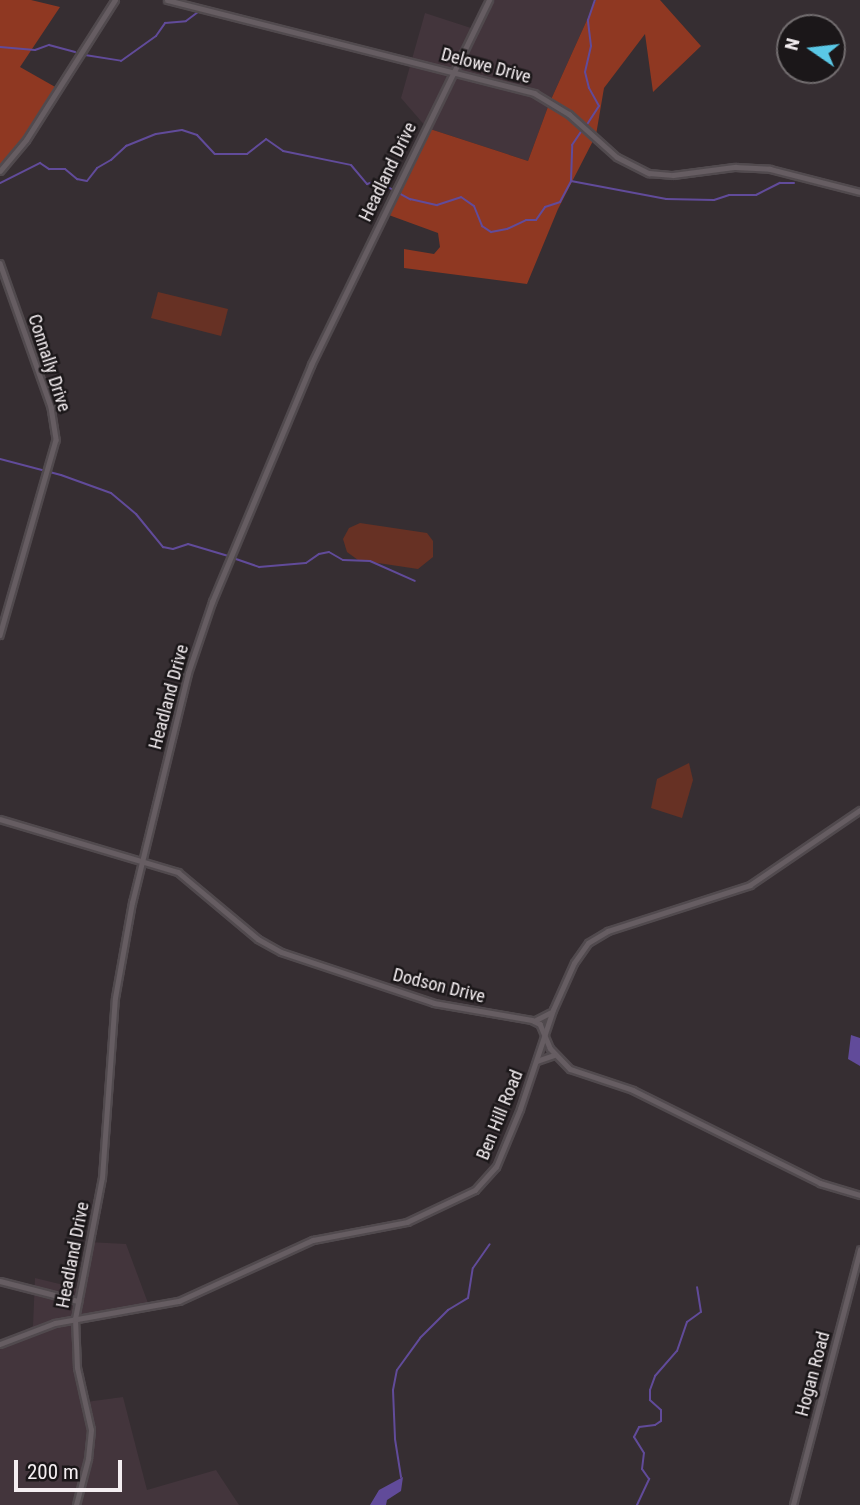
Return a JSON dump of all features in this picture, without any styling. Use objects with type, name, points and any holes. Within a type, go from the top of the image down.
[{"type":"street","points":[[0,171],[26,140],[115,0]]},
{"type":"street","name":"Delowe Drive","points":[[167,0],[522,89],[546,98],[569,114],[617,157],[649,173],[677,175],[753,167],[794,173],[860,192]]},
{"type":"street","name":"Headland Drive","points":[[76,1505],[89,1453],[90,1418],[77,1368],[75,1319],[102,1178],[116,987],[142,860],[188,673],[212,602],[311,365],[489,0]]},
{"type":"street","name":"Connally Drive","points":[[0,263],[51,407],[56,440],[0,635]]},
{"type":"street","name":"Ben Hill Road","points":[[0,1344],[39,1327],[179,1301],[313,1240],[407,1222],[475,1190],[496,1167],[553,1010],[573,963],[598,936],[750,885],[860,810]]},
{"type":"street","name":"Dodson Drive","points":[[0,819],[142,860],[185,876],[258,939],[281,952],[434,1003],[534,1020]]},
{"type":"street","points":[[534,1020],[547,1016],[553,1010]]},
{"type":"street","points":[[534,1020],[540,1024],[556,1055],[578,1073],[651,1098],[820,1183],[860,1195]]},
{"type":"street","points":[[536,1062],[551,1054],[556,1055]]},
{"type":"street","name":"Hogan Road","points":[[793,1505],[860,1250]]},
{"type":"street","points":[[0,1281],[78,1301]]},
{"type":"shaded area","points":[[0,0],[31,0],[60,7],[20,67],[57,88],[24,142],[0,171]]},
{"type":"shaded area","points":[[488,0],[596,0],[549,104],[528,161],[427,128],[401,98],[425,13],[474,29]]},
{"type":"shaded area","points":[[596,0],[660,0],[701,46],[653,92],[645,34],[604,88],[596,135],[558,209],[527,284],[404,268],[404,249],[434,254],[440,247],[438,233],[386,214],[427,128],[528,161],[549,104]]},
{"type":"shaded area","points":[[158,292],[228,309],[221,336],[151,318]]},
{"type":"shaded area","points":[[360,523],[427,533],[433,541],[433,557],[418,569],[358,560],[347,552],[343,539],[349,528]]},
{"type":"shaded area","points":[[689,763],[693,780],[682,818],[651,808],[657,779]]},
{"type":"shaded area","points":[[851,1035],[860,1038],[860,1066],[848,1059]]},
{"type":"shaded area","points":[[88,1242],[126,1244],[148,1303],[77,1317],[76,1351],[86,1402],[123,1397],[147,1490],[216,1470],[239,1505],[0,1505],[0,1345],[33,1326],[35,1278],[76,1288]]},
{"type":"shaded area","points":[[403,1477],[401,1491],[387,1500],[386,1505],[370,1505],[379,1490]]},
{"type":"waterway","points":[[586,126],[599,106],[589,88],[585,72],[591,46],[588,20],[595,0]]},
{"type":"waterway","points":[[85,55],[121,61],[156,36],[165,23],[186,21],[198,12]]},
{"type":"waterway","points":[[0,47],[35,50],[49,45],[75,52]]},
{"type":"waterway","points":[[0,183],[40,163],[49,169],[65,169],[77,179],[87,181],[97,168],[126,146],[156,134],[182,130],[197,135],[215,154],[247,154],[266,139],[283,151],[351,165],[367,184],[377,181],[410,199],[437,205],[461,197],[474,206],[482,226],[491,232],[507,229],[526,220],[536,220],[545,207],[560,202],[571,181],[572,145],[582,130]]},
{"type":"waterway","points":[[571,181],[666,199],[714,200],[729,195],[756,195],[780,183],[794,183]]},
{"type":"waterway","points":[[0,459],[61,475],[111,493],[136,514],[163,547],[173,549],[188,544],[228,556]]},
{"type":"waterway","points":[[233,558],[259,567],[306,563],[319,554],[329,552],[343,560],[370,561],[415,581]]},
{"type":"waterway","points":[[401,1477],[395,1438],[393,1390],[397,1370],[420,1338],[448,1310],[468,1298],[473,1268],[490,1244]]},
{"type":"waterway","points":[[637,1505],[649,1479],[642,1469],[644,1453],[634,1437],[639,1427],[655,1425],[661,1421],[661,1410],[650,1400],[650,1390],[655,1376],[677,1351],[687,1322],[701,1312],[697,1287]]}]
